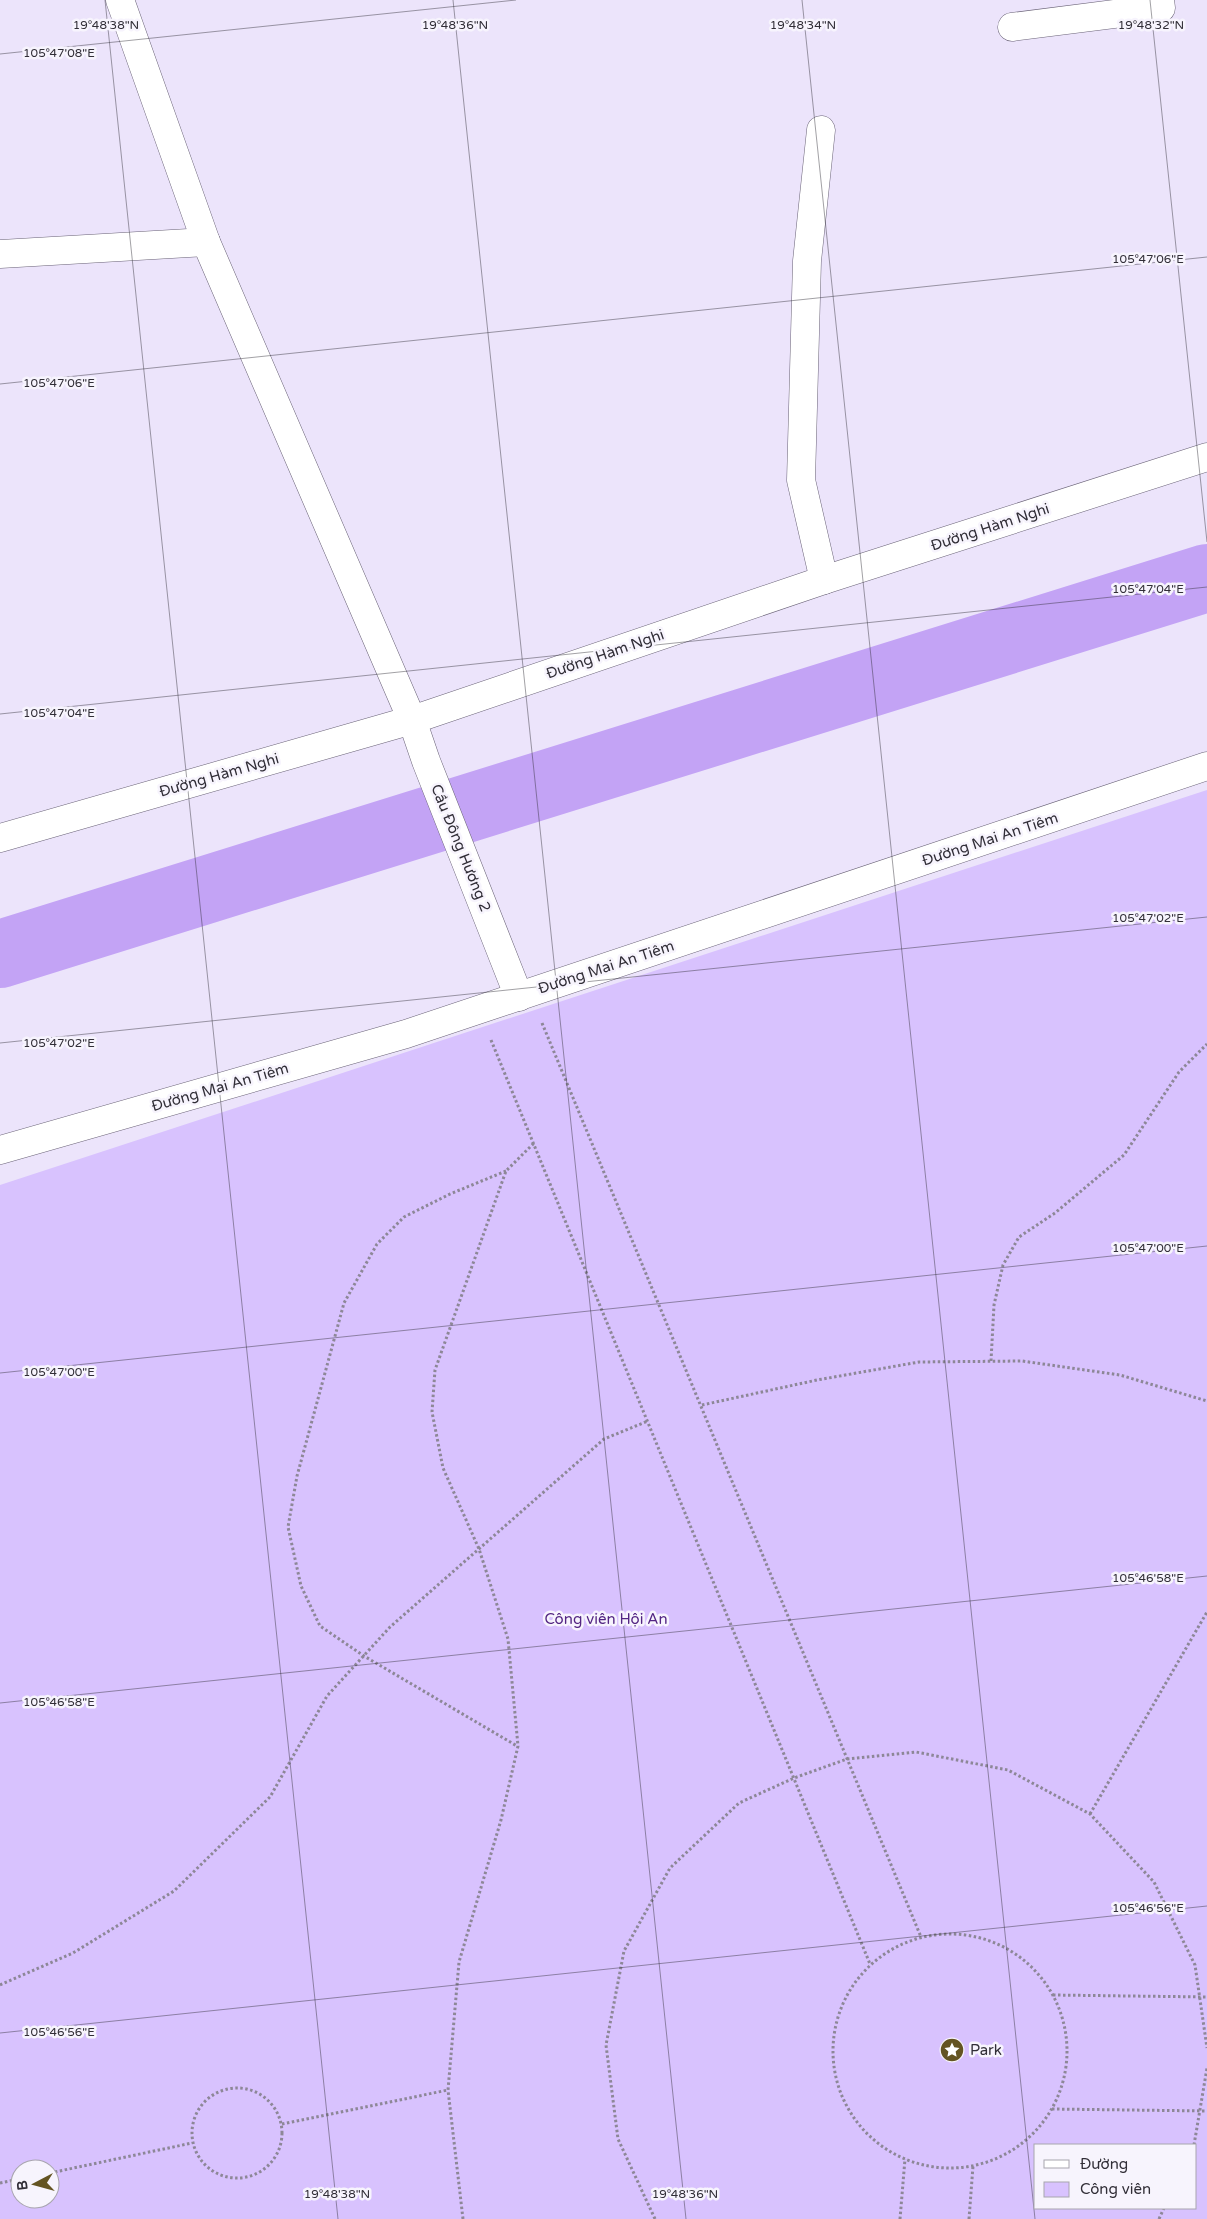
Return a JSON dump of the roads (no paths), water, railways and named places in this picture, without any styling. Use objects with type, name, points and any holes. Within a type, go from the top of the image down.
[{"type":"street","name":"Cầu Đông Hương 2","points":[[120,0],[206,242],[412,720],[426,761],[496,936],[524,995]]},
{"type":"street","points":[[1012,27],[1162,8],[1160,0]]},
{"type":"street","points":[[821,130],[807,261],[801,480],[824,580]]},
{"type":"street","points":[[0,254],[206,242]]},
{"type":"street","name":"Đường Hàm Nghi","points":[[1,836],[412,720],[824,580],[1207,457]]},
{"type":"street","name":"Đường Mai An Tiêm","points":[[0,1150],[406,1034],[1207,766]]},
{"type":"waterway","points":[[0,954],[1207,578]]},
{"type":"place","name":"Park","points":[[952,2050]]},
{"type":"park label","name":"Công viên Hội An","points":[[606,1619]]}]
